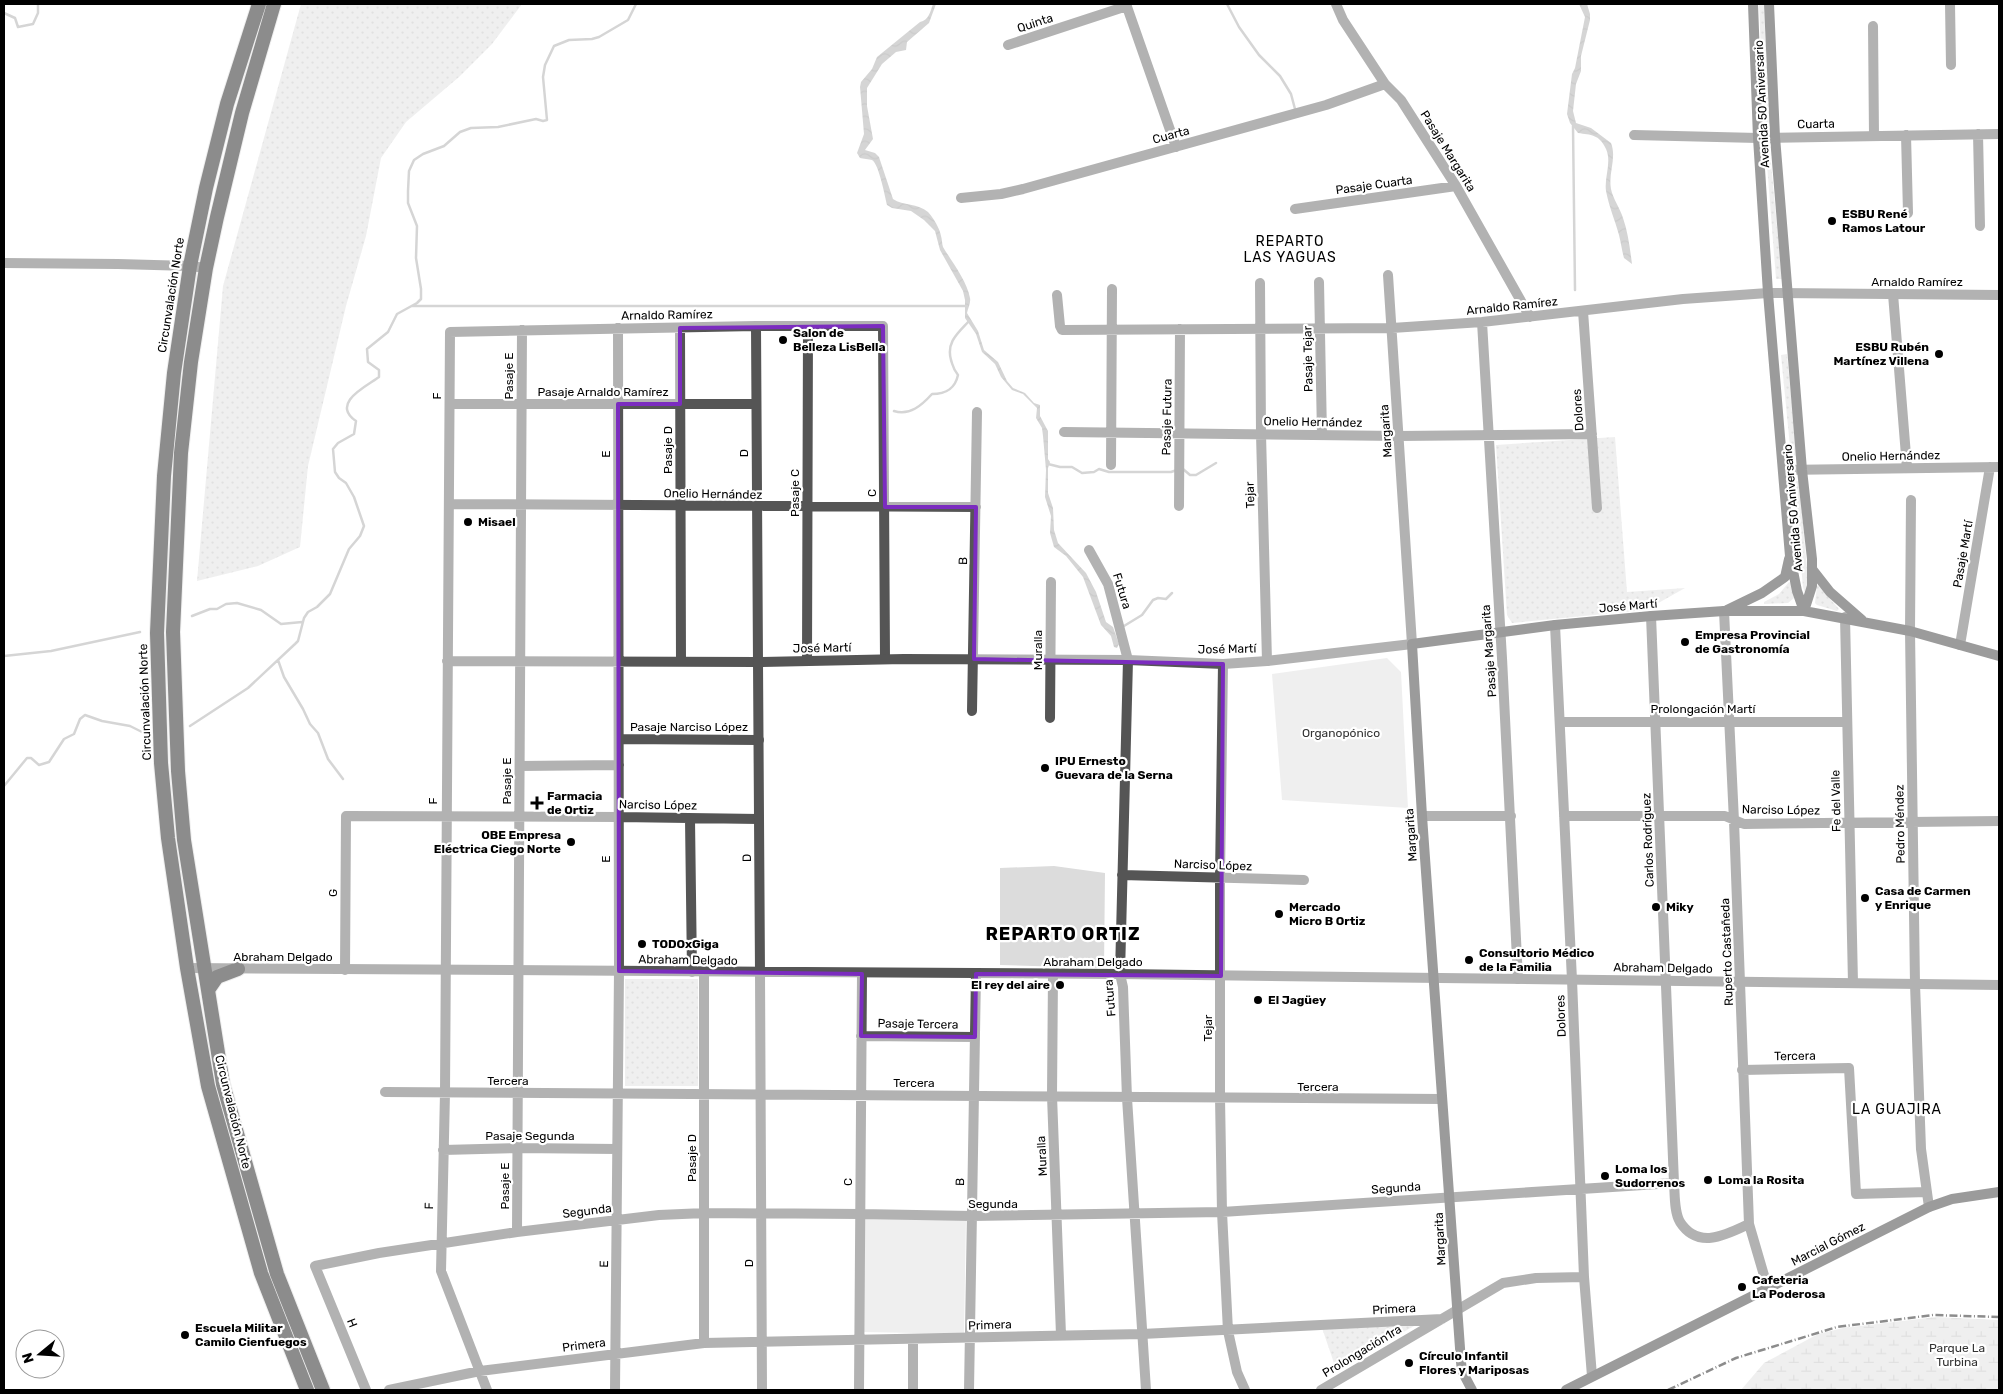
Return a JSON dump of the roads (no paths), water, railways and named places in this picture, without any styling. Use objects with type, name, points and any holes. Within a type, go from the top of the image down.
[{"type":"highway","name":"Circunvalación Norte","points":[[259,4],[227,104],[190,266],[174,373],[164,476],[157,633],[162,772],[168,838],[187,968],[208,1086],[261,1273],[307,1390]]},
{"type":"highway","name":"Circunvalación Norte","points":[[274,4],[242,113],[206,268],[191,362],[181,453],[172,632],[178,771],[184,840],[223,1084],[273,1258],[323,1390]]},
{"type":"highway","points":[[208,990],[217,977],[238,969]]},
{"type":"main road","name":"Avenida 50 Aniversario","points":[[1753,4],[1758,138],[1768,293],[1790,556],[1797,591],[1804,611]]},
{"type":"main road","name":"Avenida 50 Aniversario","points":[[1769,4],[1775,137],[1802,470],[1812,569],[1812,586],[1804,611]]},
{"type":"main road","points":[[1724,611],[1762,593],[1785,577],[1790,556]]},
{"type":"main road","points":[[1812,569],[1830,592],[1864,621]]},
{"type":"main road","name":"José Martí","points":[[1412,644],[1651,616],[1724,611],[1804,611],[1845,617],[1910,631],[1999,656]]},
{"type":"main road","name":"Margarita","points":[[1412,644],[1422,816],[1457,1311],[1462,1371],[1472,1390]]},
{"type":"main road","name":"Marcial Gómez","points":[[1566,1390],[1929,1207],[1952,1199],[1999,1192]]},
{"type":"street","name":"Pasaje Margarita","points":[[1336,4],[1343,20],[1385,84],[1402,100],[1456,186],[1530,317]]},
{"type":"street","points":[[1950,4],[1951,65]]},
{"type":"street","points":[[1127,5],[1176,147]]},
{"type":"street","name":"Quinta","points":[[1008,45],[1127,5]]},
{"type":"street","points":[[1873,26],[1874,136]]},
{"type":"street","name":"Cuarta","points":[[961,198],[1001,194],[1176,147],[1326,105],[1385,84]]},
{"type":"street","points":[[1978,134],[1980,226]]},
{"type":"street","name":"Cuarta","points":[[1634,135],[1758,138],[1999,134]]},
{"type":"street","points":[[1906,135],[1908,213]]},
{"type":"street","name":"Pasaje Cuarta","points":[[1294,209],[1456,186]]},
{"type":"street","points":[[4,263],[190,266],[206,268]]},
{"type":"street","name":"Margarita","points":[[1388,275],[1412,644]]},
{"type":"street","name":"Pasaje Tejar","points":[[1319,282],[1322,435]]},
{"type":"street","name":"Tejar","points":[[1260,283],[1260,434],[1267,661]]},
{"type":"street","points":[[1110,465],[1112,289]]},
{"type":"street","name":"Arnaldo Ramírez","points":[[1057,295],[1062,330],[1392,328],[1482,322],[1683,299],[1768,293],[1999,295]]},
{"type":"street","points":[[1894,294],[1907,468]]},
{"type":"street","name":"Dolores","points":[[1583,311],[1597,508]]},
{"type":"street","name":"Pasaje Margarita","points":[[1482,322],[1511,816],[1518,979]]},
{"type":"street","name":"Arnaldo Ramírez","points":[[450,332],[756,326],[884,326]]},
{"type":"street","name":"D","points":[[756,326],[762,1390]]},
{"type":"street","name":"Pasaje C","points":[[807,660],[808,326]]},
{"type":"street","name":"C","points":[[884,326],[885,659]]},
{"type":"street","name":"E","points":[[615,1390],[619,971],[618,328]]},
{"type":"street","name":"Pasaje D","points":[[680,328],[681,662]]},
{"type":"street","name":"Pasaje Futura","points":[[1179,506],[1180,329]]},
{"type":"street","name":"Pasaje E","points":[[517,1232],[522,330]]},
{"type":"street","name":"F","points":[[450,332],[445,1093],[436,1244],[441,1272],[488,1390]]},
{"type":"street","name":"Pasaje Arnaldo Ramírez","points":[[450,404],[756,404]]},
{"type":"street","name":"B","points":[[972,711],[977,412]]},
{"type":"street","name":"Onelio Hernández","points":[[1064,432],[1399,436],[1592,434]]},
{"type":"street","name":"Onelio Hernández","points":[[1783,470],[1995,467]]},
{"type":"street","name":"Pasaje Martí","points":[[1960,646],[1995,467]]},
{"type":"street","name":"Pedro Méndez","points":[[1911,500],[1910,631],[1915,984],[1921,1149],[1929,1207]]},
{"type":"street","name":"Onelio Hernández","points":[[449,504],[976,507]]},
{"type":"street","name":"Futura","points":[[1089,550],[1108,584],[1128,660],[1120,974],[1123,987],[1127,1098],[1146,1390]]},
{"type":"street","name":"Muralla","points":[[1050,718],[1051,582]]},
{"type":"street","name":"Ruperto Castañeda","points":[[1724,611],[1741,982],[1742,1070],[1749,1224],[1768,1289]]},
{"type":"street","name":"Carlos Rodríguez","points":[[1651,616],[1657,722],[1674,1184],[1677,1214],[1680,1222],[1695,1236],[1708,1238],[1721,1237],[1749,1224]]},
{"type":"street","name":"Fe del Valle","points":[[1845,617],[1853,983]]},
{"type":"street","name":"Dolores","points":[[1555,626],[1584,1277],[1592,1376]]},
{"type":"street","name":"José Martí","points":[[447,660],[758,662],[974,659],[1128,660],[1223,664],[1267,661],[1412,644]]},
{"type":"street","name":"Tejar","points":[[1223,664],[1220,877],[1222,1212],[1228,1331],[1237,1372],[1245,1390]]},
{"type":"street","name":"Prolongación Martí","points":[[1560,722],[1847,722]]},
{"type":"street","name":"Pasaje Narciso López","points":[[618,740],[759,740]]},
{"type":"street","points":[[520,766],[618,765]]},
{"type":"street","name":"Narciso López","points":[[346,816],[759,819]]},
{"type":"street","name":"G","points":[[345,970],[346,816]]},
{"type":"street","points":[[1422,816],[1511,816]]},
{"type":"street","name":"Narciso López","points":[[1564,816],[1725,816],[1744,824],[1999,821]]},
{"type":"street","points":[[690,819],[692,972]]},
{"type":"street","name":"Narciso López","points":[[1122,875],[1304,880]]},
{"type":"street","name":"Abraham Delgado","points":[[187,968],[862,974],[1120,974],[1999,985]]},
{"type":"street","name":"Pasaje D","points":[[704,972],[704,1343]]},
{"type":"street","name":"C","points":[[859,1390],[862,974]]},
{"type":"street","name":"B","points":[[969,1390],[976,974]]},
{"type":"street","name":"Muralla","points":[[1053,975],[1052,1096],[1061,1336]]},
{"type":"street","name":"Pasaje Tercera","points":[[861,1036],[975,1037]]},
{"type":"street","name":"Tercera","points":[[1742,1070],[1849,1068],[1856,1194],[1927,1192]]},
{"type":"street","name":"Tercera","points":[[385,1092],[1442,1099]]},
{"type":"street","name":"Pasaje Segunda","points":[[443,1150],[517,1148],[618,1149]]},
{"type":"street","name":"Segunda","points":[[315,1266],[436,1244],[517,1232],[617,1220],[705,1213],[1057,1216],[1222,1212],[1674,1184]]},
{"type":"street","name":"H","points":[[315,1266],[366,1390]]},
{"type":"street","name":"Primera","points":[[389,1390],[480,1371],[704,1343],[1142,1334],[1442,1319],[1503,1283],[1536,1278],[1584,1277]]},
{"type":"street","name":"Prolongación1ra","points":[[1321,1390],[1442,1319]]},
{"type":"street","points":[[912,1390],[913,1339]]},
{"type":"water","points":[[933,4],[936,4],[929,23],[907,42],[906,50],[896,52],[882,64],[867,88],[867,106],[873,139],[865,150],[875,153],[879,157],[893,199],[901,203],[920,207],[932,217],[939,230],[943,247],[966,285],[970,300],[967,313],[978,331],[984,350],[998,362],[1007,381],[1013,388],[1025,393],[1034,403],[1040,405],[1040,416],[1048,431],[1048,459],[1050,462],[1048,468],[1048,493],[1053,508],[1054,530],[1058,543],[1086,573],[1096,592],[1106,622],[1113,627],[1119,644],[1117,648],[1114,647],[1111,636],[1101,625],[1083,577],[1066,556],[1054,547],[1050,533],[1051,516],[1045,497],[1046,470],[1043,436],[1042,428],[1036,418],[1037,408],[1023,394],[1012,390],[1001,377],[995,364],[982,352],[976,334],[965,318],[963,291],[940,250],[935,231],[911,211],[892,208],[887,205],[875,163],[872,160],[860,158],[857,153],[864,134],[861,82],[872,69],[877,57],[925,19],[929,15]]},
{"type":"water","points":[[1579,4],[1587,4],[1590,20],[1581,56],[1581,71],[1576,84],[1573,111],[1576,123],[1591,128],[1611,143],[1613,154],[1611,189],[1625,223],[1632,264],[1624,258],[1607,197],[1608,154],[1606,149],[1597,138],[1578,133],[1570,123],[1567,114],[1572,74],[1575,68],[1585,17]]},
{"type":"waterway","points":[[4,13],[15,18],[18,27],[33,24],[38,13],[38,4]]},
{"type":"waterway","points":[[190,726],[248,688],[298,641],[304,618],[308,612],[317,607],[330,594],[349,549],[360,536],[364,526],[354,497],[346,483],[335,472],[333,449],[338,443],[354,434],[356,421],[349,414],[347,408],[349,402],[360,390],[379,377],[379,370],[368,362],[367,349],[388,332],[397,314],[421,299],[416,258],[417,226],[408,203],[409,171],[414,160],[423,154],[444,146],[460,132],[471,128],[498,127],[536,119],[547,120],[543,77],[545,65],[554,46],[569,40],[599,37],[628,20],[636,4]]},
{"type":"waterway","points":[[1227,4],[1239,27],[1259,55],[1280,76],[1291,94],[1295,109]]},
{"type":"waterway","points":[[1573,126],[1575,290]]},
{"type":"waterway","points":[[413,306],[967,306]]},
{"type":"waterway","points":[[894,411],[910,411],[920,406],[932,394],[946,392],[955,384],[958,375],[951,360],[950,348],[954,338],[969,321]]},
{"type":"waterway","points":[[1183,469],[1190,475],[1196,475],[1216,463]]},
{"type":"waterway","points":[[1048,464],[1072,467],[1082,473],[1094,472],[1099,469],[1109,472],[1171,472],[1177,470]]},
{"type":"waterway","points":[[1124,626],[1142,615],[1153,600],[1158,598],[1166,599],[1172,593]]},
{"type":"waterway","points":[[192,616],[210,609],[217,609],[226,604],[237,603],[261,610],[281,624],[302,622]]},
{"type":"waterway","points":[[4,656],[51,651],[140,632]]},
{"type":"waterway","points":[[278,660],[284,677],[310,724],[318,733],[328,759],[343,779]]},
{"type":"waterway","points":[[4,786],[27,758],[31,758],[39,765],[49,762],[64,739],[74,734],[80,719],[85,715],[102,721],[130,726],[148,735]]},
{"type":"railway","points":[[1668,1390],[1736,1358],[1837,1327],[1933,1315],[1999,1317]]},
{"type":"place","name":"ESBU René Ramos Latour","points":[[1832,221]]},
{"type":"place","name":"Salon de Belleza LisBella","points":[[783,340]]},
{"type":"place","name":"ESBU Rubén Martínez Villena","points":[[1939,354]]},
{"type":"place","name":"Misael","points":[[468,522]]},
{"type":"place","name":"Empresa Provincial de Gastronomía","points":[[1685,642]]},
{"type":"place","name":"IPU Ernesto Guevara de la Serna","points":[[1045,768]]},
{"type":"place","name":"Farmacia de Ortiz","points":[[537,803]]},
{"type":"place","name":"OBE Empresa Eléctrica Ciego Norte","points":[[571,842]]},
{"type":"place","name":"Casa de Carmen y Enrique","points":[[1865,898]]},
{"type":"place","name":"Miky","points":[[1656,907]]},
{"type":"place","name":"Mercado Micro B Ortiz","points":[[1279,914]]},
{"type":"place","name":"TODOxGiga","points":[[642,944]]},
{"type":"place","name":"Consultorio Médico de la Familia","points":[[1469,960]]},
{"type":"place","name":"El rey del aire","points":[[1060,985]]},
{"type":"place","name":"El Jagüey","points":[[1258,1000]]},
{"type":"place","name":"Loma los Sudorrenos","points":[[1605,1176]]},
{"type":"place","name":"Loma la Rosita","points":[[1708,1180]]},
{"type":"place","name":"Cafeteria La Poderosa","points":[[1742,1287]]},
{"type":"place","name":"Escuela Militar Camilo Cienfuegos","points":[[185,1335]]},
{"type":"place","name":"Círculo Infantil Flores y Mariposas","points":[[1409,1363]]},
{"type":"district","name":"REPARTO LAS YAGUAS","points":[[1290,250]]},
{"type":"district","name":"REPARTO ORTIZ","points":[[1063,934]]},
{"type":"district","name":"LA GUAJIRA","points":[[1897,1109]]},
{"type":"park label","name":"Organopónico","points":[[1341,733]]},
{"type":"park label","name":"Parque La Turbina","points":[[1957,1355]]}]
